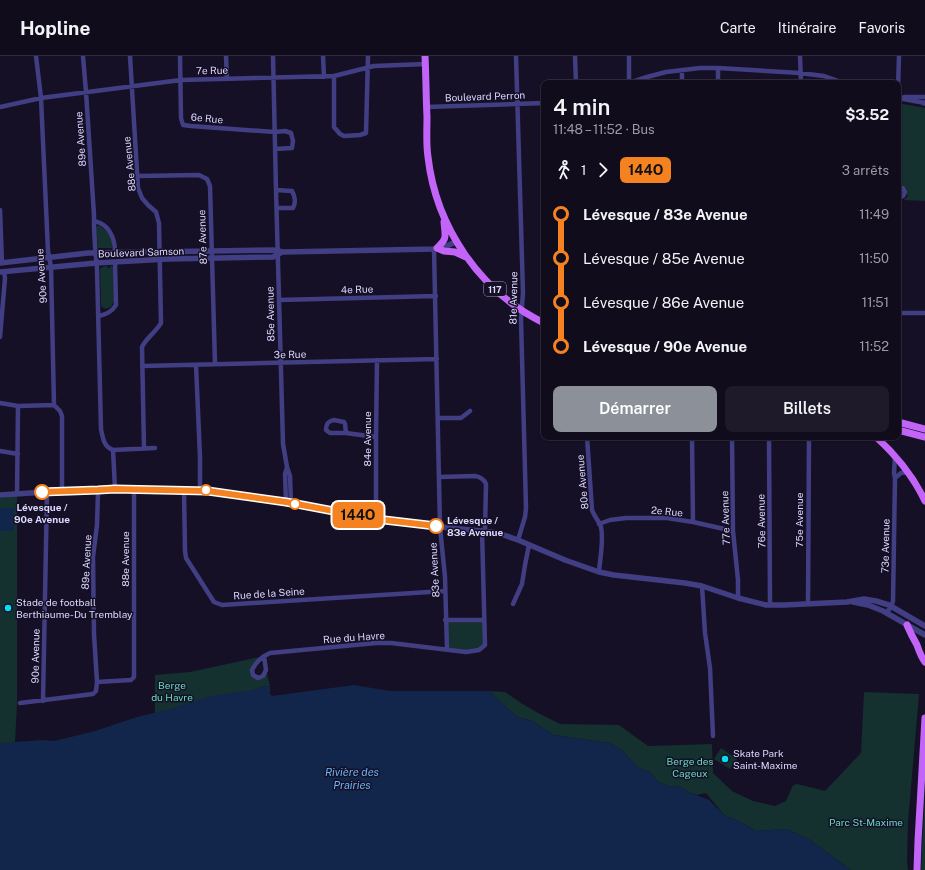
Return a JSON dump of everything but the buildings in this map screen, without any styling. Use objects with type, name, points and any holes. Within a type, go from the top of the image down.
[{"type":"main road","name":"117","points":[[425,56],[427,144],[429,163],[433,184],[444,216],[467,258],[480,275],[508,301],[541,321]]},
{"type":"main road","points":[[436,249],[444,242],[446,238],[444,216]]},
{"type":"main road","points":[[436,249],[455,252],[467,258]]},
{"type":"main road","points":[[901,423],[925,429]]},
{"type":"main road","points":[[901,431],[925,437]]},
{"type":"main road","points":[[879,440],[908,472],[925,501]]},
{"type":"main road","points":[[907,625],[922,659],[925,662]]},
{"type":"main road","points":[[917,870],[925,718]]},
{"type":"street","name":"90e Avenue","points":[[36,56],[41,98],[48,251],[51,267],[54,405],[60,411],[62,416],[62,491]]},
{"type":"street","name":"89e Avenue","points":[[83,56],[94,221],[101,429],[105,445],[113,450]]},
{"type":"street","name":"88e Avenue","points":[[130,56],[138,188],[142,198],[156,212],[159,223],[161,323],[142,347],[144,448]]},
{"type":"street","points":[[180,56],[181,80]]},
{"type":"street","points":[[226,56],[227,79]]},
{"type":"street","name":"85e Avenue","points":[[273,56],[276,190],[280,253],[280,363],[283,444],[287,467],[285,474],[288,503]]},
{"type":"street","points":[[323,56],[324,76]]},
{"type":"street","points":[[334,76],[334,127],[344,136],[366,133],[368,56]]},
{"type":"street","name":"81e Avenue","points":[[516,56],[523,283],[521,341],[526,508],[525,517],[518,540]]},
{"type":"street","points":[[575,56],[576,80]]},
{"type":"street","points":[[629,56],[629,80]]},
{"type":"street","points":[[800,56],[801,80]]},
{"type":"street","points":[[898,80],[899,56]]},
{"type":"street","name":"7e Rue","points":[[0,107],[41,98],[181,80],[334,76],[376,65],[426,64]]},
{"type":"street","points":[[638,80],[660,74],[700,68],[800,73],[824,76],[835,80]]},
{"type":"street","points":[[718,68],[718,80]]},
{"type":"street","points":[[682,70],[682,80]]},
{"type":"street","name":"6e Rue","points":[[181,80],[181,118],[183,124],[191,126],[275,132]]},
{"type":"street","points":[[901,98],[925,102]]},
{"type":"street","name":"Boulevard Perron","points":[[426,108],[541,103]]},
{"type":"street","points":[[275,132],[291,133],[293,141],[292,148],[275,148]]},
{"type":"street","name":"87e Avenue","points":[[138,176],[199,175],[207,179],[210,186],[215,364]]},
{"type":"street","points":[[901,187],[905,191],[905,194],[901,197]]},
{"type":"street","points":[[276,190],[292,191],[295,204],[292,208],[277,208]]},
{"type":"street","points":[[0,210],[1,263]]},
{"type":"street","points":[[94,221],[109,230],[114,241],[115,252]]},
{"type":"street","name":"Boulevard Samson","points":[[1,263],[50,257],[115,252],[211,252],[273,250],[280,253],[436,249],[445,247],[457,241]]},
{"type":"street","name":"83e Avenue","points":[[436,249],[440,527],[445,591],[447,649]]},
{"type":"street","name":"Boulevard Samson","points":[[2,272],[96,263],[273,257],[280,253]]},
{"type":"street","points":[[98,316],[111,311],[116,305],[116,262]]},
{"type":"street","points":[[0,337],[5,278],[2,272]]},
{"type":"street","name":"4e Rue","points":[[280,300],[436,296]]},
{"type":"street","points":[[901,313],[925,313]]},
{"type":"street","name":"3e Rue","points":[[142,366],[437,359]]},
{"type":"street","name":"84e Avenue","points":[[376,519],[377,360]]},
{"type":"street","points":[[196,365],[200,490]]},
{"type":"street","points":[[0,403],[18,406],[54,405]]},
{"type":"street","points":[[17,494],[18,406]]},
{"type":"street","points":[[438,418],[461,418],[470,411]]},
{"type":"street","points":[[346,433],[344,422],[334,420],[327,424],[326,430],[330,433],[346,433],[376,437]]},
{"type":"street","name":"80e Avenue","points":[[587,440],[592,510],[594,517],[599,524],[602,535],[599,572]]},
{"type":"street","points":[[692,440],[693,522]]},
{"type":"street","name":"77e Avenue","points":[[732,440],[734,532],[738,598]]},
{"type":"street","name":"76e Avenue","points":[[769,440],[770,605]]},
{"type":"street","name":"75e Avenue","points":[[808,604],[809,440]]},
{"type":"street","points":[[115,489],[113,450],[155,448]]},
{"type":"street","points":[[0,451],[18,454]]},
{"type":"street","name":"73e Avenue","points":[[891,607],[893,599],[895,456]]},
{"type":"street","points":[[895,478],[901,473],[908,472]]},
{"type":"street","points":[[440,478],[476,476],[484,479],[486,484],[484,530],[484,620],[445,620]]},
{"type":"street","points":[[0,495],[115,489],[200,490],[225,492],[376,519],[440,527],[484,530],[518,540],[572,563],[599,572],[702,586],[738,598],[770,605],[847,602],[867,599],[880,602],[891,607],[925,626]]},
{"type":"street","name":"88e Avenue","points":[[97,682],[131,680],[134,677],[134,489]]},
{"type":"street","name":"89e Avenue","points":[[97,682],[94,634],[93,557],[97,525],[98,490]]},
{"type":"street","name":"Rue de la Seine","points":[[184,490],[186,558],[214,602],[222,605],[445,591]]},
{"type":"street","name":"90e Avenue","points":[[43,701],[47,492]]},
{"type":"street","name":"2e Rue","points":[[599,524],[610,520],[626,518],[667,518],[693,522],[734,532]]},
{"type":"street","points":[[513,604],[522,584],[529,545]]},
{"type":"street","points":[[702,586],[705,633],[710,668],[713,736]]},
{"type":"street","points":[[847,602],[868,605],[887,612],[925,635]]},
{"type":"street","points":[[887,612],[891,607]]},
{"type":"street","name":"Rue du Havre","points":[[264,656],[270,653],[376,643],[391,643],[466,652],[479,650],[485,645],[484,620]]},
{"type":"street","points":[[264,656],[266,670],[263,676],[258,678],[253,675],[252,670],[255,663],[264,656]]},
{"type":"street","points":[[20,704],[93,694],[96,691],[97,682]]},
{"type":"green space","points":[[901,104],[925,108],[925,201],[904,200],[908,196],[906,189],[902,185]]},
{"type":"green space","points":[[97,226],[100,226],[108,233],[112,241],[112,248],[98,248]]},
{"type":"green space","points":[[107,266],[110,268],[110,266],[112,266],[113,268],[114,301],[111,307],[105,309],[101,305],[100,269]]},
{"type":"green space","points":[[17,496],[17,704],[15,743],[0,744],[0,498]]},
{"type":"green space","points":[[445,620],[484,620],[485,645],[471,651],[447,649]]},
{"type":"green space","name":"Berge du Havre","points":[[264,656],[252,670],[258,678],[266,670],[270,686],[155,713],[155,675],[190,672]]},
{"type":"green space","points":[[489,691],[505,692],[538,713],[560,724],[619,725],[648,746],[712,744],[713,773],[732,791],[753,801],[775,806],[786,801],[792,787],[797,784],[825,791],[861,753],[864,692],[919,694],[908,822],[908,870],[851,870],[810,840],[787,829],[756,831],[724,815],[706,793],[697,795],[688,792],[682,787],[668,786],[657,781],[651,773],[637,767],[622,750],[609,743],[554,735],[532,721],[517,717]]},
{"type":"green space","name":"Skate Park Saint-Maxime","points":[[721,748],[737,759],[730,769],[714,759]]},
{"type":"green space","points":[[925,796],[925,870],[921,870],[923,829]]},
{"type":"water","points":[[0,508],[14,508],[14,531],[0,531]]},
{"type":"water","name":"Rivière des Prairies","points":[[354,685],[390,691],[489,691],[517,717],[532,721],[554,735],[609,743],[622,750],[637,767],[651,773],[657,781],[668,786],[682,787],[688,792],[709,800],[724,815],[756,831],[787,829],[810,840],[851,870],[0,870],[0,744],[42,740],[54,741],[95,731],[137,717],[211,696],[254,690],[261,687],[270,686],[270,694],[272,696]]},
{"type":"bus line","name":"144O","points":[[42,492],[134,489],[225,492],[344,512],[376,519],[436,526]]},
{"type":"place","name":"Lévesque / 90e Avenue","points":[[42,492]]},
{"type":"place","name":"Lévesque / 83e Avenue","points":[[436,526]]},
{"type":"place","name":"Stade de football Berthiaume-Du Tremblay","points":[[8,608]]},
{"type":"place","name":"Skate Park Saint-Maxime","points":[[725,759]]},
{"type":"park label","name":"Berge des Cageux","points":[[690,766]]},
{"type":"park label","name":"Parc St-Maxime","points":[[866,822]]}]
